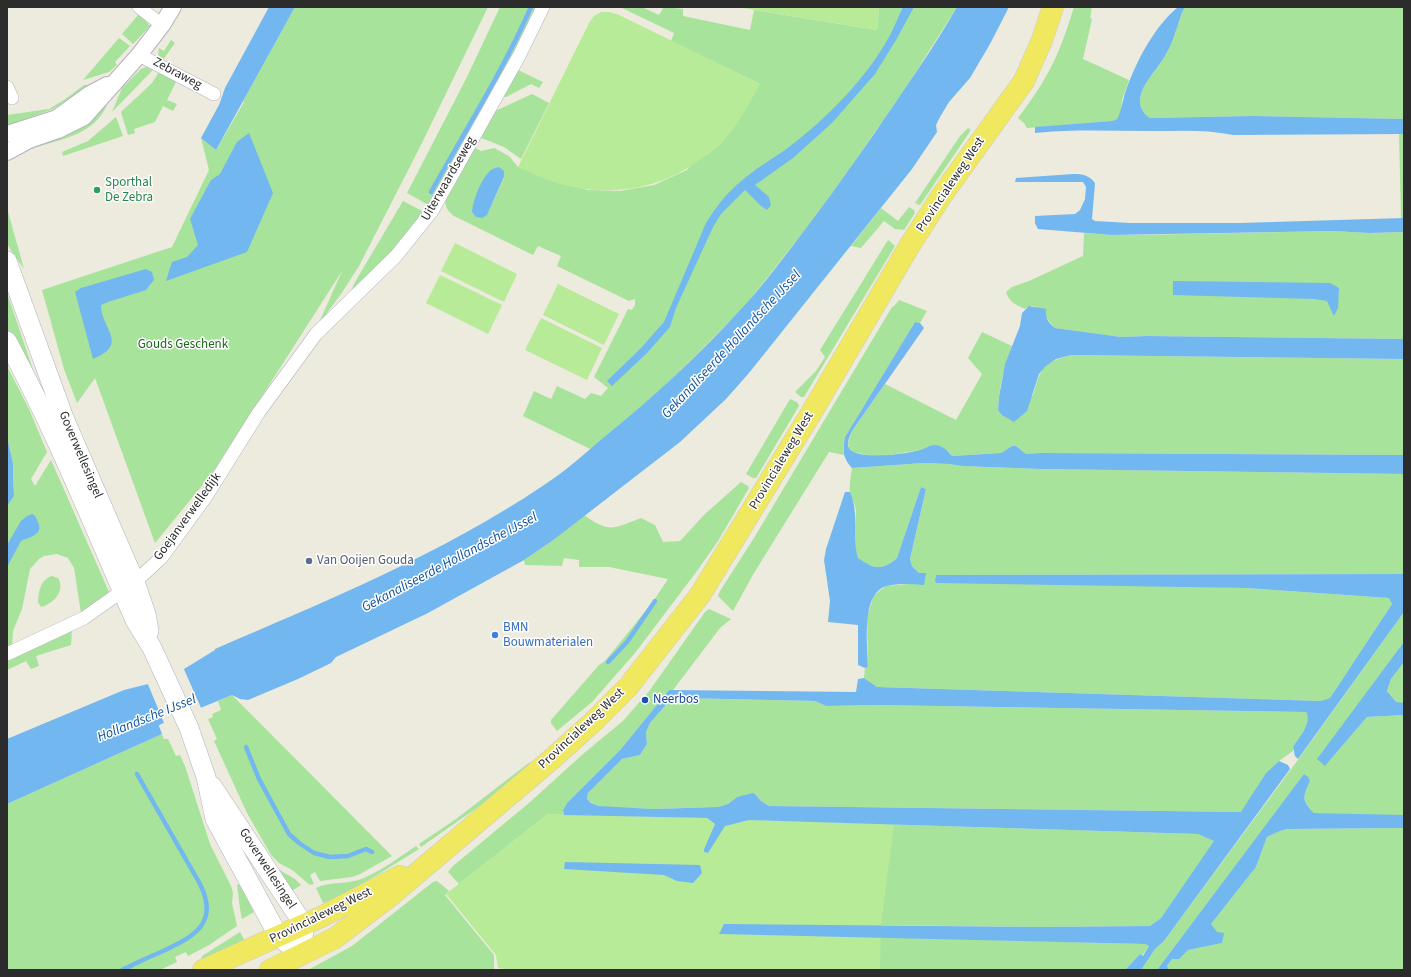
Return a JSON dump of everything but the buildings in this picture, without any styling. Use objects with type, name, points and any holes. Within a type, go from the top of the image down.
[{"type":"main road","name":"Provincialeweg West","points":[[270,970],[335,938],[389,897],[553,758],[594,721],[628,687],[700,595],[817,404],[910,245],[946,190],[1024,81],[1042,40],[1053,7]]},
{"type":"main road","name":"Goverwellesingel","points":[[7,261],[64,418],[128,586],[135,620],[152,648],[188,728],[206,777],[215,819],[279,937],[302,955]]},
{"type":"main road","name":"Goverwellesingel","points":[[7,342],[28,380],[128,586]]},
{"type":"main road","name":"Goverwellesingel","points":[[206,777],[304,925]]},
{"type":"main road","name":"Provincialeweg West","points":[[203,970],[304,925],[436,857]]},
{"type":"main road","points":[[302,955],[304,925]]},
{"type":"street","points":[[139,7],[162,25]]},
{"type":"street","points":[[7,152],[29,140],[58,130],[84,117],[139,54],[162,25],[173,7]]},
{"type":"street","name":"Uiterwaardseweg","points":[[322,328],[396,256],[432,211],[519,56],[543,7]]},
{"type":"street","name":"Zebraweg","points":[[139,54],[214,94]]},
{"type":"street","points":[[7,134],[57,118],[90,94],[116,80]]},
{"type":"street","name":"Goejanverwelledijk","points":[[7,654],[84,618],[128,586],[162,557],[205,498],[259,412],[322,328]]},
{"type":"green space","name":"Gouds Geschenk","points":[[295,7],[488,7],[421,145],[359,266],[318,325],[342,271],[214,471],[155,543],[95,378],[77,403],[64,369],[42,290],[172,247],[209,170],[201,138],[216,150],[244,102],[243,101]]},
{"type":"green space","points":[[500,7],[538,7],[525,34],[430,206],[407,193],[467,77]]},
{"type":"green space","points":[[620,7],[642,7],[659,15],[664,7],[683,9],[683,16],[750,30],[754,10],[877,30],[879,7],[957,7],[910,81],[846,174],[808,226],[744,307],[674,377],[634,413],[590,449],[523,416],[534,391],[551,399],[557,386],[585,399],[591,393],[601,396],[608,388],[594,377],[628,309],[632,310],[635,305],[635,299],[629,301],[557,266],[561,256],[538,246],[533,255],[454,216],[446,207],[445,195],[473,147],[481,151],[494,148],[509,156],[518,167],[587,190],[620,191],[654,185],[687,170],[760,84],[671,41],[674,33]],"holes":[[[504,171],[504,178],[487,215]]]},
{"type":"green space","points":[[739,7],[879,7],[877,30]]},
{"type":"green space","points":[[1074,7],[1092,7],[1090,18],[1092,19],[1083,59],[1129,80],[1122,100],[1121,114],[1118,119],[1112,121],[1027,128],[1018,118],[1046,77],[1063,40]]},
{"type":"green space","points":[[1185,7],[1404,7],[1404,119],[1254,116],[1150,118],[1141,107],[1141,96],[1146,84],[1169,48]]},
{"type":"green space","points":[[601,12],[610,12],[619,15],[760,84],[737,124],[718,147],[682,171],[664,180],[628,189],[589,189],[551,181],[518,167],[589,23],[594,16]]},
{"type":"green space","points":[[139,14],[150,26],[133,44],[122,34]]},
{"type":"green space","points":[[119,38],[130,46],[115,62],[117,65],[109,72],[83,80]]},
{"type":"green space","points":[[171,40],[175,43],[163,60],[158,55],[159,48],[164,51]]},
{"type":"green space","points":[[146,67],[153,70],[112,112],[122,88],[141,69]]},
{"type":"green space","points":[[516,69],[543,82],[539,88],[531,84],[506,97],[501,96]]},
{"type":"green space","points":[[159,72],[176,82],[167,100],[177,104],[173,111],[163,106],[155,122],[134,129],[135,133],[128,135],[121,112],[152,83]]},
{"type":"green space","points":[[84,85],[92,85],[53,109],[7,126],[7,115],[49,109]]},
{"type":"green space","points":[[532,94],[549,103],[521,159],[504,147],[479,137],[493,112]]},
{"type":"green space","points":[[108,102],[101,115],[91,125],[80,132],[14,157],[12,152]]},
{"type":"green space","points":[[116,117],[123,136],[63,156],[62,152],[88,141]]},
{"type":"green space","points":[[968,128],[971,130],[920,205],[915,203],[960,136]]},
{"type":"green space","points":[[1399,134],[1404,134],[1404,218],[1401,218]]},
{"type":"green space","points":[[403,201],[426,213],[417,228],[349,295],[355,282]]},
{"type":"green space","points":[[909,207],[914,210],[915,213],[904,230],[895,229],[884,221],[861,248],[851,246],[881,208],[898,221]]},
{"type":"green space","points":[[7,208],[24,269],[7,242]]},
{"type":"green space","points":[[1334,231],[1369,233],[1404,232],[1404,339],[1121,337],[1055,328],[1038,308],[1030,306],[1025,309],[1013,303],[1006,292],[1012,287],[1029,281],[1083,256],[1084,233],[1138,235]]},
{"type":"green space","points":[[888,240],[895,246],[804,397],[801,397],[795,392],[816,371],[825,357],[820,350]]},
{"type":"green space","points":[[455,243],[517,274],[504,302],[441,271]]},
{"type":"green space","points":[[440,275],[502,305],[488,334],[426,303]]},
{"type":"green space","points":[[558,284],[619,314],[604,345],[543,315]]},
{"type":"green space","points":[[7,293],[41,393],[7,332]]},
{"type":"green space","points":[[899,300],[927,311],[920,323],[915,322],[845,437],[843,450],[844,455],[829,452],[754,573],[733,611],[718,596],[720,591],[754,538],[892,307]]},
{"type":"green space","points":[[541,318],[602,348],[587,380],[525,350]]},
{"type":"green space","points":[[982,332],[1012,346],[1002,377],[998,410],[1033,395],[1038,378],[1044,368],[1054,361],[1071,355],[1404,359],[1404,455],[1026,454],[1016,446],[1012,446],[1001,453],[952,456],[949,452],[935,445],[921,450],[877,457],[853,452],[849,448],[848,443],[852,431],[885,384],[956,420],[982,374],[968,358]]},
{"type":"green space","points":[[7,366],[29,409],[47,452],[31,479],[35,486],[51,460],[109,592],[81,613],[74,568],[68,558],[57,554],[44,556],[39,559],[30,569],[22,609],[13,631],[12,647],[7,649],[7,487],[13,482],[13,463],[7,437]]},
{"type":"green space","points":[[790,399],[797,402],[799,406],[756,478],[753,478],[746,474]]},
{"type":"green space","points":[[924,463],[1041,469],[1404,474],[1404,574],[936,575],[935,580],[1246,588],[1389,598],[1392,604],[1330,698],[1321,701],[877,687],[864,678],[865,668],[868,667],[867,617],[874,595],[886,586],[907,584],[926,573],[919,573],[912,566],[910,559],[926,489],[921,487],[897,558],[883,567],[869,565],[863,563],[859,559],[855,549],[854,536],[856,510],[850,489],[852,468]]},
{"type":"green space","points":[[741,482],[749,488],[718,541],[697,571],[635,653],[592,702],[557,731],[551,723],[551,720],[599,665],[605,661],[652,603],[668,579],[609,567],[579,567],[579,560],[564,558],[562,566],[525,565],[524,560],[552,541],[584,515],[606,527],[618,526],[641,518],[655,525],[663,542],[680,541],[705,514]]},
{"type":"green space","points":[[52,576],[58,578],[60,583],[59,592],[54,600],[41,607],[38,602],[41,586],[45,580]]},
{"type":"green space","points":[[709,609],[731,619],[720,628],[673,690],[669,690],[621,749],[567,803],[563,810],[564,815],[548,814],[459,884],[448,872],[453,866],[529,803],[583,754],[623,721],[650,690],[705,612]]},
{"type":"green space","points":[[1404,612],[1404,642],[1325,766],[1367,717],[1404,715],[1404,816],[1314,813],[1307,805],[1304,798],[1310,781],[1304,775],[1157,970],[1141,970],[1155,949],[1164,941],[1300,757]]},
{"type":"green space","points":[[72,629],[71,645],[36,656],[39,666],[31,669],[26,661],[7,670],[7,660]]},
{"type":"green space","points":[[1404,662],[1404,703],[1396,703],[1387,691],[1391,679]]},
{"type":"green space","points":[[232,695],[392,856],[352,877],[320,881],[315,872],[310,875],[314,884],[310,885],[292,870],[279,863],[271,855],[247,813],[214,741],[217,739],[208,719],[213,717],[212,714],[221,710],[218,701]]},
{"type":"green space","points":[[671,699],[815,701],[826,706],[876,705],[1306,712],[1307,721],[1304,730],[1293,747],[1293,751],[1266,773],[1242,812],[769,806],[761,801],[756,795],[737,797],[728,804],[718,807],[653,809],[605,807],[595,804],[587,799],[588,793],[622,759],[640,755],[647,744],[646,732],[650,723]]},
{"type":"green space","points":[[162,734],[164,739],[168,739],[176,756],[180,755],[185,766],[210,844],[231,886],[233,893],[232,903],[237,926],[209,945],[188,956],[186,952],[175,957],[177,962],[160,970],[7,970],[7,804]]},
{"type":"green space","points":[[530,762],[534,768],[421,847],[419,844],[456,819]]},
{"type":"green space","points":[[548,814],[707,818],[715,824],[704,849],[725,826],[749,820],[894,824],[881,925],[880,970],[512,970],[498,968],[496,955],[446,894]]},
{"type":"green space","points":[[749,820],[1198,834],[1215,841],[1161,918],[1150,926],[1040,927],[869,925],[874,919],[873,872],[736,869],[733,916],[731,924],[724,924],[719,933],[1145,944],[1149,946],[1142,956],[1140,954],[1125,970],[677,970],[679,940],[685,936],[686,882],[693,883],[702,873],[700,865],[725,826]]},
{"type":"green space","points":[[1404,828],[1404,970],[1169,970],[1167,966],[1172,959],[1179,959],[1187,950],[1222,943],[1211,924],[1256,867],[1267,837],[1287,829]]},
{"type":"green space","points":[[416,846],[419,849],[340,896],[323,903],[316,888],[327,884],[352,882],[364,878]]},
{"type":"green space","points":[[276,868],[295,879],[301,885],[290,892]]},
{"type":"green space","points":[[437,881],[449,891],[445,895],[494,955],[494,970],[308,970],[352,946],[433,882]]},
{"type":"green space","points":[[240,884],[254,912],[242,919],[237,885]]},
{"type":"green space","points":[[240,932],[246,943],[241,947],[201,959],[202,956]]},
{"type":"water","points":[[269,7],[295,7],[216,150],[201,138],[219,105],[225,88]]},
{"type":"water","points":[[903,7],[914,7],[875,74],[832,123],[793,158],[755,185],[769,197],[771,205],[767,210],[745,190],[721,214],[713,227],[676,308],[670,327],[647,353],[612,386],[607,381],[641,348],[664,322],[706,223],[717,207],[745,178],[789,147],[831,111],[869,68],[891,34]]},
{"type":"water","points":[[957,7],[1009,7],[970,78],[949,102],[936,125],[937,132],[912,169],[749,373],[726,399],[680,442],[552,541],[524,560],[428,613],[336,657],[331,663],[298,679],[248,700],[240,699],[232,695],[159,725],[162,734],[7,804],[7,739],[124,690],[148,684],[184,669],[215,649],[342,594],[384,574],[465,533],[505,510],[552,480],[575,462],[676,375],[710,342],[755,294],[810,223],[863,149],[927,55]]},
{"type":"water","points":[[1178,7],[1185,7],[1172,42],[1165,56],[1146,84],[1141,96],[1141,107],[1150,118],[1254,116],[1404,119],[1404,134],[1233,135],[1202,131],[1078,131],[1035,133],[1035,127],[1112,121],[1117,119],[1135,67],[1161,24]]},
{"type":"water","points":[[249,133],[273,193],[247,252],[166,281],[172,262],[187,257],[198,245],[190,219],[211,180],[220,174],[237,142]]},
{"type":"water","points":[[499,167],[504,171],[504,177],[487,215],[482,218],[476,217],[472,212],[477,191],[489,172]]},
{"type":"water","points":[[1073,174],[1086,176],[1095,183],[1092,219],[1095,221],[1130,223],[1240,223],[1404,218],[1404,232],[1369,233],[1334,231],[1112,235],[1038,229],[1035,223],[1035,216],[1075,214],[1080,210],[1085,199],[1086,187],[1083,182],[1015,182],[1016,178]]},
{"type":"water","points":[[146,269],[152,272],[154,280],[146,290],[101,305],[102,314],[111,335],[112,342],[110,348],[93,359],[75,292],[81,288]]},
{"type":"water","points":[[1173,281],[1330,283],[1339,288],[1338,308],[1334,316],[1327,301],[1314,299],[1173,295]]},
{"type":"water","points":[[1029,306],[1046,309],[1048,320],[1055,328],[1121,337],[1404,339],[1404,359],[1071,355],[1056,359],[1046,366],[1039,374],[1027,411],[1014,422],[1002,415],[998,410],[999,397],[1005,364],[1020,326],[1022,313]]},
{"type":"water","points":[[915,322],[920,323],[924,328],[852,431],[848,444],[849,448],[854,452],[871,455],[894,455],[914,452],[938,445],[947,450],[952,456],[1001,453],[1012,446],[1016,446],[1026,454],[1404,455],[1404,474],[1041,469],[924,463],[852,468],[846,460],[844,453],[845,437]]},
{"type":"water","points":[[7,437],[13,463],[14,496],[7,506]]},
{"type":"water","points":[[921,487],[926,489],[910,559],[912,566],[919,573],[926,573],[924,585],[892,585],[878,591],[869,609],[867,621],[868,667],[865,668],[858,665],[858,625],[828,622],[830,601],[824,560],[826,549],[845,492],[850,492],[855,517],[855,541],[858,558],[868,564],[878,567],[882,567],[892,562],[897,558]]},
{"type":"water","points":[[32,514],[38,522],[39,530],[35,535],[21,541],[7,567],[7,545],[21,521]]},
{"type":"water","points":[[1404,574],[1404,612],[1298,759],[1295,756],[1293,747],[1306,726],[1306,712],[876,705],[826,706],[815,701],[682,698],[671,699],[650,723],[646,732],[647,744],[640,755],[622,759],[588,793],[587,799],[591,803],[599,806],[653,809],[718,807],[728,804],[737,797],[753,793],[769,806],[1241,812],[1266,773],[1279,761],[1288,765],[1290,769],[1164,941],[1155,949],[1141,970],[1125,970],[1140,954],[1143,956],[1149,946],[1145,944],[719,934],[724,924],[1040,927],[1150,926],[1161,918],[1214,841],[1198,834],[749,820],[725,826],[708,853],[704,852],[704,849],[715,824],[707,818],[564,815],[563,810],[567,803],[621,749],[669,690],[856,692],[858,679],[864,678],[877,687],[1321,701],[1330,698],[1392,604],[1389,598],[1246,588],[936,583],[936,575]]},
{"type":"water","points":[[1404,642],[1404,662],[1391,679],[1387,691],[1396,702],[1404,703],[1404,715],[1367,717],[1325,766],[1317,759]]},
{"type":"water","points":[[1304,774],[1310,781],[1304,798],[1307,805],[1314,813],[1404,815],[1404,828],[1287,829],[1267,837],[1256,867],[1211,924],[1217,932],[1224,933],[1222,943],[1188,950],[1179,959],[1172,959],[1167,966],[1169,970],[1157,970]]},
{"type":"water","points":[[565,862],[700,865],[702,873],[693,883],[677,881],[664,875],[564,869]]},
{"type":"pier","points":[[183,667],[202,710],[161,727],[164,733],[163,735],[159,726],[164,723],[147,682]]},
{"type":"waterway","points":[[431,192],[496,78],[531,7]]},
{"type":"waterway","points":[[608,662],[627,642],[655,601]]},
{"type":"waterway","points":[[246,747],[259,779],[289,834],[299,843],[314,853],[330,857],[348,856],[366,849],[372,852]]},
{"type":"waterway","points":[[122,970],[183,941],[193,934],[205,919],[207,909],[200,884],[137,774]]},
{"type":"place","name":"Sporthal De Zebra","points":[[97,190]]},
{"type":"place","name":"Van Ooijen Gouda","points":[[309,561]]},
{"type":"place","name":"BMN Bouwmaterialen","points":[[495,635]]},
{"type":"place","name":"Neerbos","points":[[645,700]]},
{"type":"water label","name":"Gekanaliseerde Hollandsche IJssel","points":[[732,345]]},
{"type":"water label","name":"Gekanaliseerde Hollandsche IJssel","points":[[450,563]]},
{"type":"water label","name":"Hollandsche IJssel","points":[[147,719]]}]
